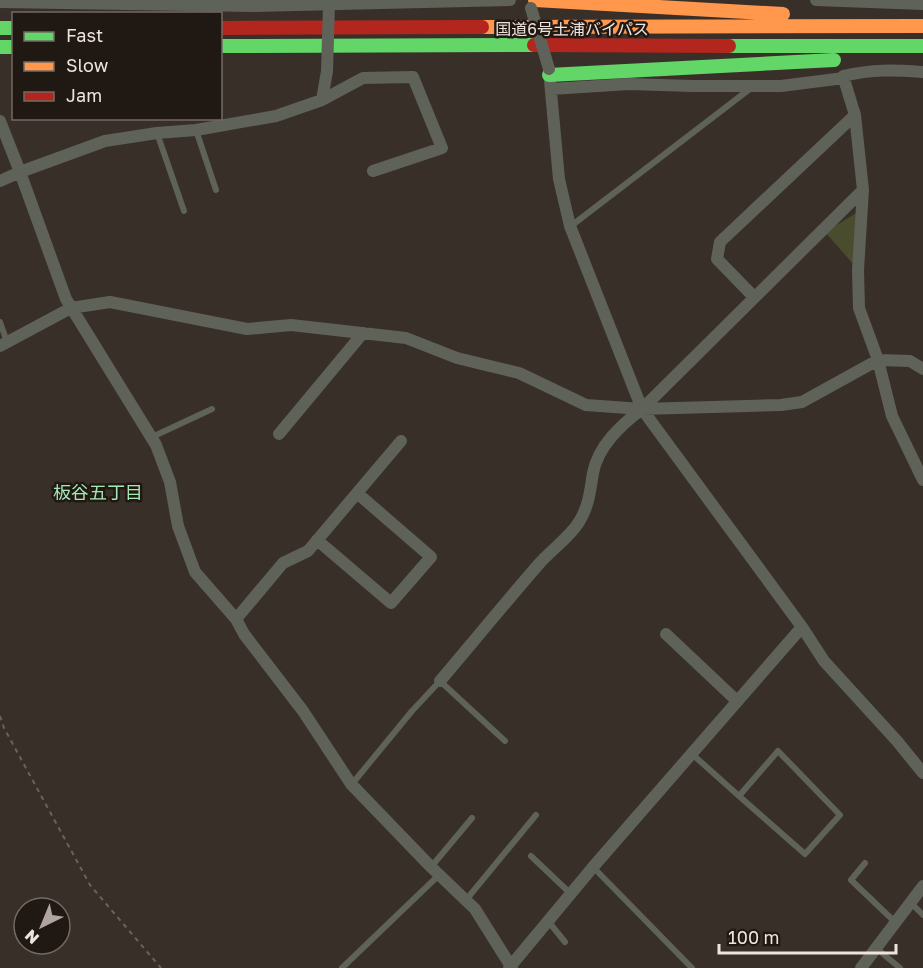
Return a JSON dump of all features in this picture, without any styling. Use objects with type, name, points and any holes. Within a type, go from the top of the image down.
[{"type":"highway","points":[[531,2],[842,17],[903,26]]},
{"type":"highway","name":"国道6号土浦バイパス","points":[[222,28],[923,26]]},
{"type":"highway","name":"国道6号土浦バイパス","points":[[222,46],[923,46]]},
{"type":"highway","points":[[549,72],[859,58],[908,46]]},
{"type":"street","points":[[0,2],[329,4],[510,0]]},
{"type":"street","points":[[816,0],[923,4]]},
{"type":"street","points":[[531,2],[549,72],[559,179],[570,226],[642,408],[802,627],[824,661],[897,741],[919,761],[923,773]]},
{"type":"street","points":[[322,100],[327,71],[329,4]]},
{"type":"street","points":[[551,89],[629,84],[781,86],[844,78],[843,76],[865,71],[885,69],[923,72]]},
{"type":"street","points":[[0,181],[105,141],[196,130],[276,116],[322,100],[363,78],[413,77],[442,148],[373,171]]},
{"type":"street","points":[[844,78],[855,115],[863,190],[858,270],[859,308],[878,360],[892,416],[923,480]]},
{"type":"street","points":[[754,297],[717,259],[720,242],[855,115]]},
{"type":"street","points":[[0,121],[66,300],[156,445],[170,482],[178,526],[195,572],[236,619],[244,634],[303,711],[351,784],[475,909],[511,967],[593,867],[802,627]]},
{"type":"street","points":[[440,681],[540,562],[578,524],[587,509],[598,457],[616,431],[863,190]]},
{"type":"street","points":[[4,345],[71,308],[110,302],[248,329],[291,325],[406,338],[457,358],[519,372],[586,405],[642,408],[781,405],[802,402],[878,360],[910,361],[923,369]]},
{"type":"street","points":[[279,434],[363,333]]},
{"type":"street","points":[[236,619],[283,563],[308,551],[401,441]]},
{"type":"street","points":[[317,540],[390,603],[431,556],[357,493]]},
{"type":"street","points":[[666,634],[738,701]]},
{"type":"street","points":[[861,968],[923,886]]},
{"type":"lane","points":[[570,226],[755,85]]},
{"type":"lane","points":[[196,130],[216,190]]},
{"type":"lane","points":[[157,133],[184,211]]},
{"type":"lane","points":[[0,322],[4,345]]},
{"type":"lane","points":[[152,437],[212,409]]},
{"type":"lane","points":[[351,784],[440,681],[505,741]]},
{"type":"lane","points":[[692,753],[739,796],[805,854],[840,815],[777,751],[739,796]]},
{"type":"lane","points":[[466,900],[536,815]]},
{"type":"lane","points":[[342,968],[435,871],[472,818]]},
{"type":"lane","points":[[531,856],[571,894]]},
{"type":"lane","points":[[865,863],[851,880],[895,922]]},
{"type":"lane","points":[[593,867],[692,968]]},
{"type":"lane","points":[[910,902],[923,915]]},
{"type":"lane","points":[[548,921],[565,942]]},
{"type":"lane","points":[[876,947],[900,968]]},
{"type":"path","points":[[0,716],[4,728],[90,885],[161,968]]},
{"type":"green space","points":[[863,209],[855,266],[825,232]]},
{"type":"traffic: fast","points":[[0,28],[12,28]]},
{"type":"traffic: fast","points":[[222,46],[534,45]]},
{"type":"traffic: fast","points":[[729,46],[923,46]]},
{"type":"traffic: fast","points":[[0,47],[12,47]]},
{"type":"traffic: fast","points":[[549,75],[834,60]]},
{"type":"traffic: slow","points":[[535,0],[783,14]]},
{"type":"traffic: slow","points":[[482,27],[923,26]]},
{"type":"traffic: jam","points":[[222,28],[482,27]]},
{"type":"traffic: jam","points":[[534,45],[729,46]]},
{"type":"district","name":"板谷五丁目","points":[[98,492]]}]
